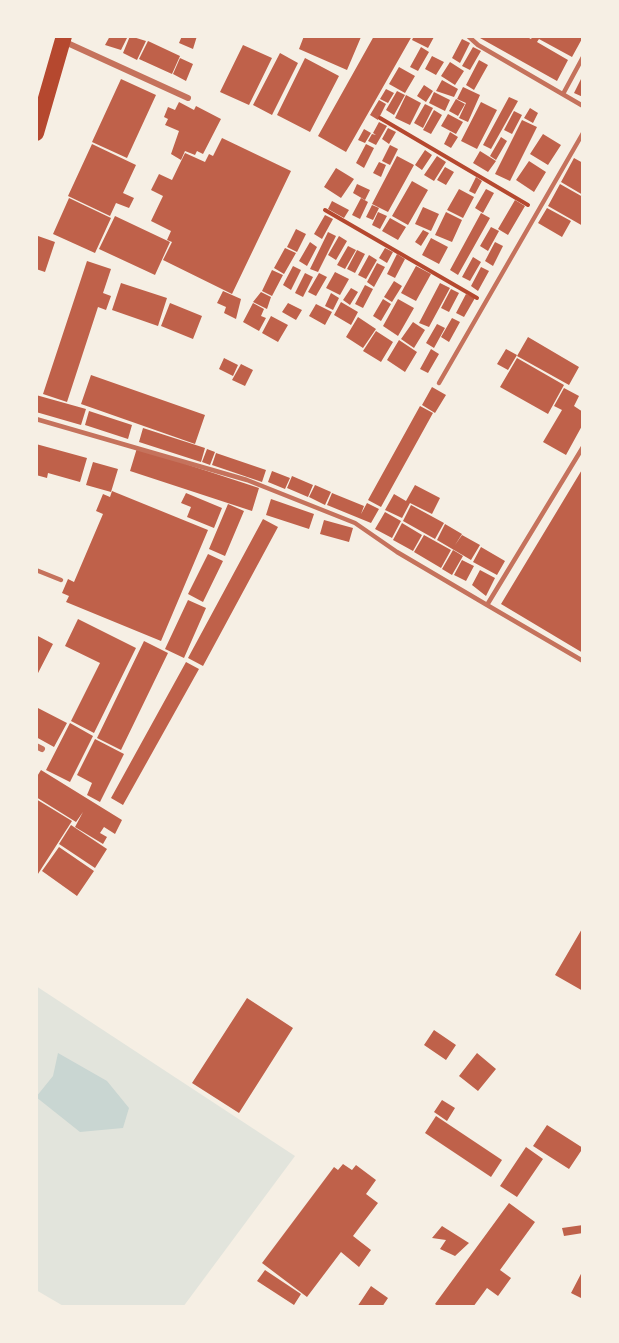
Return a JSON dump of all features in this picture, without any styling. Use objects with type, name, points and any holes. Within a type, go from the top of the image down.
[{"type":"highway","points":[[36,133],[63,38]]},
{"type":"street","points":[[63,38],[188,98]]},
{"type":"lane","points":[[468,36],[478,45],[583,106]]},
{"type":"lane","points":[[563,94],[583,57]]},
{"type":"lane","points":[[439,383],[583,134]]},
{"type":"lane","points":[[36,419],[247,480],[355,523],[397,552],[583,661]]},
{"type":"lane","points":[[487,605],[583,447]]},
{"type":"lane","points":[[36,570],[61,580]]},
{"type":"path","points":[[380,118],[539,211]]},
{"type":"path","points":[[325,210],[485,302]]},
{"type":"shaded area","points":[[36,986],[295,1156],[183,1307],[65,1307],[36,1290]]},
{"type":"shaded area","points":[[58,1053],[107,1081],[129,1108],[123,1128],[80,1132],[36,1097],[53,1076]]},
{"type":"building","points":[[110,36],[128,36],[121,50],[105,45]]},
{"type":"building","points":[[130,36],[146,41],[137,60],[123,53]]},
{"type":"building","points":[[182,36],[197,36],[193,49],[179,43]]},
{"type":"building","points":[[304,36],[361,37],[347,70],[299,49]]},
{"type":"building","points":[[374,36],[412,36],[346,152],[318,136]]},
{"type":"building","points":[[414,36],[434,37],[428,48],[412,40]]},
{"type":"building","points":[[481,36],[525,36],[531,39],[533,36],[583,37],[572,57],[539,39],[537,42],[568,60],[557,81],[480,38]]},
{"type":"building","points":[[462,39],[470,43],[460,63],[452,58]]},
{"type":"building","points":[[148,41],[180,56],[172,74],[139,59]]},
{"type":"building","points":[[243,45],[272,58],[249,105],[220,92]]},
{"type":"building","points":[[421,47],[429,52],[418,71],[410,67]]},
{"type":"building","points":[[473,47],[481,51],[470,70],[462,66]]},
{"type":"building","points":[[280,53],[298,63],[272,115],[253,105]]},
{"type":"building","points":[[432,56],[444,62],[436,75],[425,69]]},
{"type":"building","points":[[180,58],[193,64],[186,81],[173,74]]},
{"type":"building","points":[[305,58],[339,76],[310,132],[277,115]]},
{"type":"building","points":[[479,60],[488,65],[474,90],[466,85]]},
{"type":"building","points":[[450,62],[464,71],[455,85],[441,76]]},
{"type":"building","points":[[399,67],[415,76],[405,93],[389,84]]},
{"type":"building","points":[[583,75],[583,97],[574,93]]},
{"type":"building","points":[[121,79],[156,95],[127,158],[92,142]]},
{"type":"building","points":[[442,80],[458,89],[454,97],[436,91]]},
{"type":"building","points":[[424,85],[433,91],[426,102],[417,96]]},
{"type":"building","points":[[463,87],[480,95],[468,122],[459,118],[466,103],[457,99]]},
{"type":"building","points":[[386,89],[394,93],[388,103],[380,99]]},
{"type":"building","points":[[397,91],[405,95],[394,115],[386,110]]},
{"type":"building","points":[[434,92],[450,100],[445,111],[429,103]]},
{"type":"building","points":[[406,95],[421,103],[410,125],[395,118]]},
{"type":"building","points":[[509,97],[518,101],[491,149],[483,145]]},
{"type":"building","points":[[456,99],[465,104],[458,116],[449,111]]},
{"type":"building","points":[[379,100],[386,104],[378,120],[370,115]]},
{"type":"building","points":[[179,102],[194,110],[196,106],[221,119],[203,154],[197,151],[195,155],[185,151],[181,160],[171,154],[179,131],[165,125],[168,119],[164,117],[168,107],[175,110]]},
{"type":"building","points":[[481,102],[497,110],[477,149],[461,141]]},
{"type":"building","points":[[425,104],[433,108],[423,128],[414,123]]},
{"type":"building","points":[[530,108],[538,113],[533,123],[524,118]]},
{"type":"building","points":[[434,110],[442,115],[431,134],[423,130]]},
{"type":"building","points":[[514,111],[522,115],[512,134],[504,130]]},
{"type":"building","points":[[448,114],[463,122],[456,134],[441,126]]},
{"type":"building","points":[[522,120],[537,127],[510,181],[495,174]]},
{"type":"building","points":[[379,122],[387,126],[376,145],[368,141],[372,134],[376,135],[373,133]]},
{"type":"building","points":[[388,128],[396,132],[389,144],[382,139]]},
{"type":"building","points":[[364,129],[371,133],[365,143],[358,140]]},
{"type":"building","points":[[450,132],[458,137],[451,148],[444,144]]},
{"type":"building","points":[[543,134],[561,145],[548,165],[530,154]]},
{"type":"building","points":[[501,137],[507,141],[496,160],[490,156]]},
{"type":"building","points":[[222,138],[291,171],[232,294],[163,260],[172,242],[167,240],[171,231],[151,221],[163,196],[151,190],[159,174],[172,180],[185,153],[205,162],[209,154],[213,156]]},
{"type":"building","points":[[92,144],[136,165],[123,193],[134,198],[129,208],[116,203],[110,216],[68,196]]},
{"type":"building","points":[[366,144],[374,148],[364,168],[356,163]]},
{"type":"building","points":[[390,145],[398,149],[390,165],[382,161]]},
{"type":"building","points":[[425,150],[432,155],[422,170],[415,165]]},
{"type":"building","points":[[480,151],[496,161],[488,172],[473,163]]},
{"type":"building","points":[[397,156],[414,165],[388,212],[372,204]]},
{"type":"building","points":[[437,156],[446,162],[434,181],[424,175]]},
{"type":"building","points":[[574,158],[583,163],[583,195],[561,182]]},
{"type":"building","points":[[529,161],[546,172],[534,192],[516,180]]},
{"type":"building","points":[[379,162],[386,165],[381,177],[373,173]]},
{"type":"building","points":[[445,167],[454,172],[446,185],[437,180]]},
{"type":"building","points":[[336,168],[354,179],[341,198],[324,187]]},
{"type":"building","points":[[476,177],[482,181],[475,194],[469,191]]},
{"type":"building","points":[[412,181],[428,190],[408,225],[392,216]]},
{"type":"building","points":[[357,184],[370,190],[365,200],[353,193]]},
{"type":"building","points":[[560,184],[583,197],[583,226],[548,206]]},
{"type":"building","points":[[459,189],[474,197],[463,218],[447,210]]},
{"type":"building","points":[[486,189],[494,193],[483,213],[475,208]]},
{"type":"building","points":[[69,198],[111,218],[95,253],[53,234]]},
{"type":"building","points":[[361,198],[368,202],[360,219],[352,215]]},
{"type":"building","points":[[515,200],[525,206],[508,235],[498,229]]},
{"type":"building","points":[[332,201],[349,210],[344,218],[328,209]]},
{"type":"building","points":[[372,205],[379,208],[373,220],[366,217]]},
{"type":"building","points":[[423,207],[439,214],[431,231],[415,224]]},
{"type":"building","points":[[547,208],[571,221],[562,237],[538,223]]},
{"type":"building","points":[[378,212],[387,216],[380,229],[372,225]]},
{"type":"building","points":[[446,212],[462,220],[452,242],[435,235]]},
{"type":"building","points":[[481,213],[490,218],[458,275],[450,270]]},
{"type":"building","points":[[325,215],[333,219],[322,239],[314,234]]},
{"type":"building","points":[[115,216],[170,242],[155,275],[99,249]]},
{"type":"building","points":[[390,218],[406,227],[398,240],[382,231]]},
{"type":"building","points":[[491,227],[499,231],[488,251],[480,246]]},
{"type":"building","points":[[296,229],[306,234],[297,252],[287,247]]},
{"type":"building","points":[[423,230],[429,233],[421,246],[415,242]]},
{"type":"building","points":[[328,232],[336,236],[318,272],[310,269]]},
{"type":"building","points":[[38,236],[55,242],[45,272],[36,269]]},
{"type":"building","points":[[339,236],[347,241],[336,260],[328,255]]},
{"type":"building","points":[[431,238],[448,247],[439,264],[422,255]]},
{"type":"building","points":[[310,242],[317,247],[307,266],[299,261]]},
{"type":"building","points":[[495,242],[503,246],[493,266],[485,261]]},
{"type":"building","points":[[348,246],[356,250],[345,269],[337,265]]},
{"type":"building","points":[[285,248],[296,253],[284,274],[274,268]]},
{"type":"building","points":[[385,248],[393,252],[387,263],[379,258]]},
{"type":"building","points":[[357,250],[365,254],[355,273],[347,269]]},
{"type":"building","points":[[397,254],[405,259],[395,278],[387,274]]},
{"type":"building","points":[[369,255],[377,260],[366,279],[358,275]]},
{"type":"building","points":[[473,257],[481,262],[470,281],[462,277]]},
{"type":"building","points":[[87,261],[111,269],[103,293],[111,296],[106,310],[98,307],[67,402],[43,394]]},
{"type":"building","points":[[377,263],[385,267],[374,287],[367,282]]},
{"type":"building","points":[[293,266],[301,270],[291,290],[283,285]]},
{"type":"building","points":[[416,266],[431,274],[416,301],[401,293]]},
{"type":"building","points":[[481,267],[489,271],[478,291],[471,286]]},
{"type":"building","points":[[272,270],[283,275],[272,296],[262,291]]},
{"type":"building","points":[[335,272],[349,279],[340,295],[326,288]]},
{"type":"building","points":[[305,273],[313,277],[303,297],[295,293]]},
{"type":"building","points":[[319,273],[327,277],[316,296],[308,292]]},
{"type":"building","points":[[394,281],[402,286],[392,302],[384,297]]},
{"type":"building","points":[[121,283],[167,298],[158,326],[112,310]]},
{"type":"building","points":[[440,283],[450,288],[429,327],[419,323]]},
{"type":"building","points":[[365,285],[373,289],[363,308],[355,304]]},
{"type":"building","points":[[351,288],[358,292],[350,305],[343,300]]},
{"type":"building","points":[[451,289],[459,293],[449,312],[441,308]]},
{"type":"building","points":[[223,291],[241,299],[236,319],[224,313],[226,307],[217,303]]},
{"type":"building","points":[[261,292],[271,297],[267,309],[253,302]]},
{"type":"building","points":[[331,293],[339,298],[333,310],[325,306]]},
{"type":"building","points":[[466,294],[475,298],[464,317],[456,313]]},
{"type":"building","points":[[383,299],[391,304],[381,321],[373,316]]},
{"type":"building","points":[[398,299],[414,308],[398,336],[383,326]]},
{"type":"building","points":[[341,302],[358,312],[351,325],[334,315]]},
{"type":"building","points":[[170,303],[202,316],[193,339],[161,326]]},
{"type":"building","points":[[253,303],[264,309],[261,316],[266,318],[259,331],[243,322]]},
{"type":"building","points":[[288,303],[302,310],[296,320],[282,312]]},
{"type":"building","points":[[316,304],[332,312],[325,325],[309,316]]},
{"type":"building","points":[[271,316],[288,325],[278,342],[262,333]]},
{"type":"building","points":[[358,317],[376,329],[363,348],[346,337]]},
{"type":"building","points":[[452,318],[460,322],[449,342],[441,337]]},
{"type":"building","points":[[413,322],[425,330],[414,348],[401,339]]},
{"type":"building","points":[[437,324],[445,328],[434,348],[426,343]]},
{"type":"building","points":[[376,331],[393,342],[381,362],[363,351]]},
{"type":"building","points":[[528,337],[579,367],[569,385],[517,356]]},
{"type":"building","points":[[399,340],[417,352],[405,372],[387,360]]},
{"type":"building","points":[[431,349],[439,354],[428,373],[420,369]]},
{"type":"building","points":[[506,349],[517,355],[508,370],[497,364]]},
{"type":"building","points":[[224,358],[238,365],[233,376],[219,369]]},
{"type":"building","points":[[517,358],[564,385],[548,414],[500,387]]},
{"type":"building","points":[[241,364],[253,370],[245,386],[232,380]]},
{"type":"building","points":[[91,375],[205,415],[195,444],[81,404]]},
{"type":"building","points":[[432,387],[446,395],[435,413],[422,405]]},
{"type":"building","points":[[564,388],[579,396],[574,406],[583,412],[583,424],[566,455],[543,442],[562,410],[554,406]]},
{"type":"building","points":[[36,395],[86,409],[81,425],[36,412]]},
{"type":"building","points":[[420,406],[433,413],[381,507],[368,500]]},
{"type":"building","points":[[89,411],[132,425],[128,439],[85,425]]},
{"type":"building","points":[[143,428],[205,448],[201,462],[139,442]]},
{"type":"building","points":[[36,444],[87,458],[80,482],[48,473],[47,478],[36,475]]},
{"type":"building","points":[[137,448],[259,488],[252,511],[130,471]]},
{"type":"building","points":[[207,449],[215,452],[210,465],[202,462]]},
{"type":"building","points":[[216,453],[266,470],[262,482],[212,465]]},
{"type":"building","points":[[93,462],[118,469],[111,492],[86,485]]},
{"type":"building","points":[[583,468],[583,653],[501,604]]},
{"type":"building","points":[[272,471],[290,478],[285,489],[268,482]]},
{"type":"building","points":[[292,476],[313,485],[308,497],[287,488]]},
{"type":"building","points":[[315,485],[331,492],[325,505],[309,497]]},
{"type":"building","points":[[415,485],[440,498],[432,514],[410,503],[402,518],[385,510],[394,494],[406,501]]},
{"type":"building","points":[[112,491],[208,530],[161,641],[66,602],[69,596],[62,593],[68,579],[74,582],[103,514],[96,511],[103,494],[110,497]]},
{"type":"building","points":[[186,493],[222,508],[214,528],[187,517],[191,507],[181,503]]},
{"type":"building","points":[[332,493],[364,506],[361,514],[367,503],[379,509],[371,523],[327,505]]},
{"type":"building","points":[[271,499],[314,514],[309,529],[266,515]]},
{"type":"building","points":[[228,504],[244,511],[225,556],[209,549]]},
{"type":"building","points":[[411,505],[444,523],[435,539],[403,521]]},
{"type":"building","points":[[385,512],[401,521],[392,538],[375,529]]},
{"type":"building","points":[[263,519],[278,527],[203,666],[188,658]]},
{"type":"building","points":[[324,520],[353,528],[349,542],[320,534]]},
{"type":"building","points":[[402,523],[422,535],[413,551],[393,540]]},
{"type":"building","points":[[445,524],[462,534],[455,545],[462,535],[480,545],[471,560],[437,540]]},
{"type":"building","points":[[424,535],[451,550],[441,568],[414,552]]},
{"type":"building","points":[[481,547],[505,561],[497,575],[473,562]]},
{"type":"building","points":[[453,550],[463,556],[452,575],[442,569]]},
{"type":"building","points":[[208,554],[223,561],[203,602],[188,594]]},
{"type":"building","points":[[462,560],[474,566],[466,581],[454,575]]},
{"type":"building","points":[[480,570],[495,578],[486,596],[472,585]]},
{"type":"building","points":[[188,600],[206,608],[184,658],[165,649]]},
{"type":"building","points":[[78,619],[136,648],[94,733],[71,721],[100,663],[65,646]]},
{"type":"building","points":[[36,635],[53,644],[36,677]]},
{"type":"building","points":[[144,641],[168,653],[121,750],[97,738]]},
{"type":"building","points":[[186,662],[199,669],[123,805],[111,798]]},
{"type":"building","points":[[36,707],[67,723],[54,747],[36,737]]},
{"type":"building","points":[[70,723],[93,736],[70,782],[46,770]]},
{"type":"building","points":[[95,739],[124,754],[100,802],[87,795],[92,783],[77,775]]},
{"type":"building","points":[[41,770],[122,820],[115,834],[104,827],[100,833],[107,837],[103,844],[75,827],[83,812],[76,822],[36,797],[36,778]]},
{"type":"building","points":[[36,799],[72,821],[36,877]]},
{"type":"building","points":[[71,825],[107,849],[95,868],[59,844]]},
{"type":"building","points":[[59,847],[94,871],[77,896],[42,871]]},
{"type":"building","points":[[583,927],[583,991],[555,975]]},
{"type":"building","points":[[247,998],[293,1028],[239,1113],[192,1083]]},
{"type":"building","points":[[434,1030],[456,1045],[446,1060],[424,1045]]},
{"type":"building","points":[[477,1053],[496,1069],[478,1091],[459,1076]]},
{"type":"building","points":[[442,1100],[455,1108],[447,1121],[434,1112]]},
{"type":"building","points":[[436,1116],[502,1160],[491,1177],[425,1133]]},
{"type":"building","points":[[547,1125],[583,1148],[569,1169],[533,1146]]},
{"type":"building","points":[[526,1147],[543,1159],[517,1197],[500,1186]]},
{"type":"building","points":[[343,1164],[352,1170],[356,1165],[376,1180],[366,1194],[378,1203],[353,1236],[371,1250],[359,1267],[341,1252],[307,1297],[262,1263],[334,1167],[338,1170]]},
{"type":"building","points":[[509,1203],[535,1222],[500,1270],[511,1278],[498,1296],[487,1288],[473,1307],[439,1307],[435,1304]]},
{"type":"building","points":[[583,1225],[583,1233],[564,1236],[562,1228]]},
{"type":"building","points":[[442,1226],[469,1243],[455,1256],[440,1249],[446,1240],[432,1238]]},
{"type":"building","points":[[265,1270],[301,1294],[294,1305],[257,1281]]},
{"type":"building","points":[[583,1270],[583,1294],[581,1298],[571,1293]]},
{"type":"building","points":[[371,1286],[388,1298],[382,1307],[357,1307]]}]
